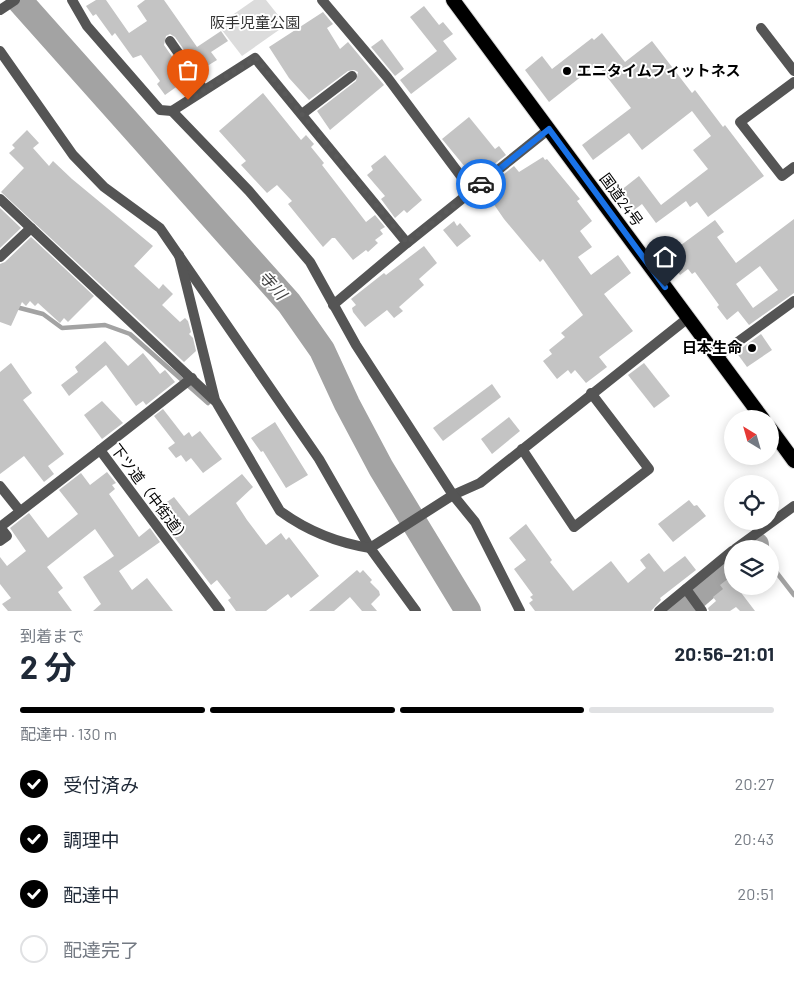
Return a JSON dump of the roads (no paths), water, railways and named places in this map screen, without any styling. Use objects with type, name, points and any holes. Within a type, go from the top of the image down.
[{"type":"highway","name":"国道24号","points":[[453,0],[756,410]]},
{"type":"highway","points":[[779,440],[794,461]]},
{"type":"street","points":[[0,10],[15,0]]},
{"type":"street","points":[[72,0],[87,26],[160,110],[172,111],[256,58],[407,243]]},
{"type":"street","points":[[322,0],[387,77],[472,191]]},
{"type":"street","points":[[761,28],[794,71]]},
{"type":"street","points":[[170,41],[204,90]]},
{"type":"street","points":[[0,51],[74,155],[104,187],[160,228],[319,459],[372,546],[416,611]]},
{"type":"street","points":[[302,114],[352,76]]},
{"type":"street","points":[[794,82],[740,122],[782,176],[794,167]]},
{"type":"street","points":[[172,111],[249,192],[310,262],[356,345],[450,497],[475,522],[520,611]]},
{"type":"street","points":[[333,305],[549,129]]},
{"type":"street","points":[[0,198],[215,400],[280,511],[290,519],[345,544],[372,546],[450,497],[480,483],[591,393],[688,318]]},
{"type":"street","points":[[0,257],[31,228]]},
{"type":"street","points":[[180,255],[215,400]]},
{"type":"street","points":[[717,357],[794,301]]},
{"type":"street","points":[[100,450],[192,378]]},
{"type":"street","points":[[522,450],[574,527],[649,469],[591,393]]},
{"type":"street","name":"下ツ道（中街道）","points":[[0,527],[100,450],[220,611]]},
{"type":"street","points":[[0,486],[20,511]]},
{"type":"street","points":[[748,540],[794,506]]},
{"type":"street","points":[[0,527],[7,536],[0,541]]},
{"type":"street","points":[[659,611],[688,592],[724,559]]},
{"type":"street","points":[[688,592],[700,608]]},
{"type":"waterway","name":"寺川","points":[[19,0],[289,303],[322,350],[347,404],[381,468],[468,611]]},
{"type":"waterway","points":[[16,307],[43,314],[62,328],[105,325],[130,334],[208,403]]},
{"type":"waterway","points":[[679,611],[724,572]]},
{"type":"waterway","points":[[779,576],[794,595]]},
{"type":"place","name":"エニタイムフィットネス","points":[[567,71]]},
{"type":"place","name":"日本生命","points":[[752,348]]},
{"type":"park label","name":"阪手児童公園","points":[[255,23]]}]
